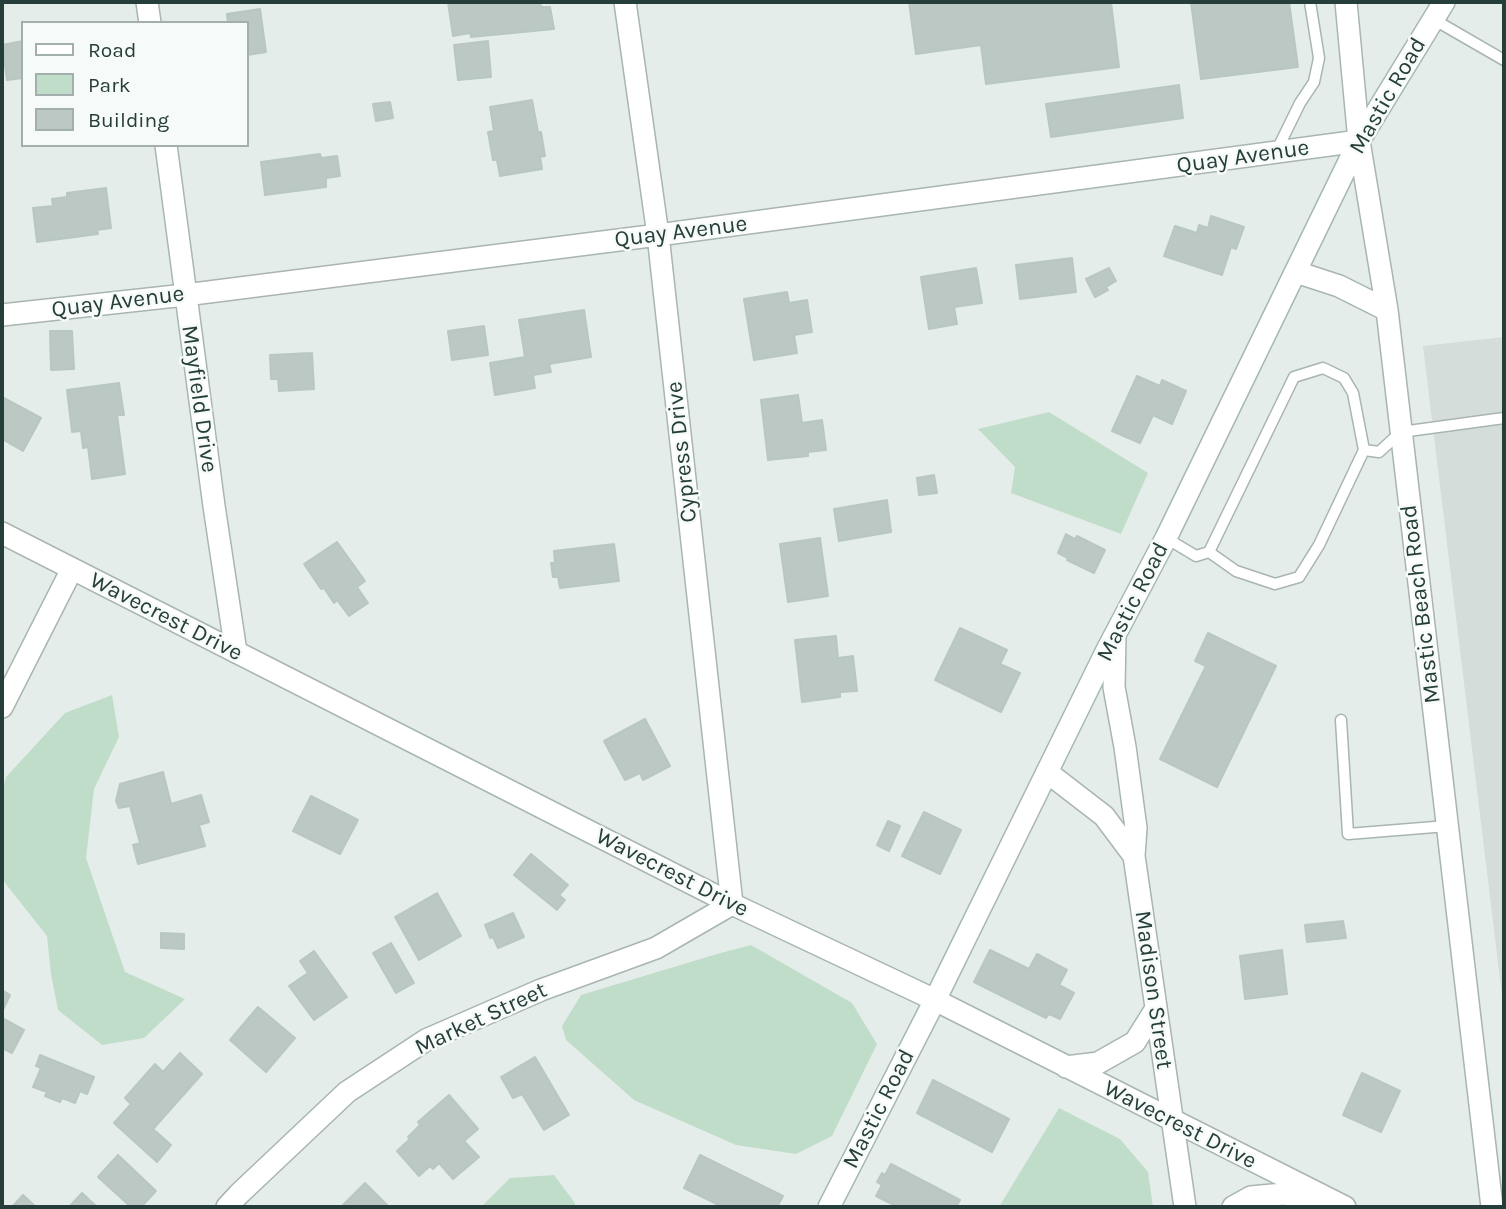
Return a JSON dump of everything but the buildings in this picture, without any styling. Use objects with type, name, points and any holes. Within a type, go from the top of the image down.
[{"type":"street","points":[[147,2],[150,21]]},
{"type":"street","name":"Cypress Drive","points":[[625,2],[658,235],[732,904]]},
{"type":"street","name":"Mastic Beach Road","points":[[1346,2],[1359,141],[1387,310],[1492,1207]]},
{"type":"street","name":"Mastic Road","points":[[829,1207],[1166,538],[1359,141],[1438,10]]},
{"type":"street","name":"Quay Avenue","points":[[2,315],[185,295],[658,235],[1359,141]]},
{"type":"street","name":"Mayfield Drive","points":[[166,147],[236,652]]},
{"type":"street","points":[[1296,272],[1339,286],[1387,310]]},
{"type":"street","name":"Wavecrest Drive","points":[[2,533],[732,904],[935,1000],[1337,1204]]},
{"type":"street","points":[[2,707],[72,569]]},
{"type":"street","name":"Madison Street","points":[[1115,636],[1114,687],[1136,828],[1134,856],[1185,1207]]},
{"type":"street","name":"Madison Street","points":[[1047,772],[1104,816],[1134,856]]},
{"type":"street","name":"Market Street","points":[[227,1207],[347,1092],[426,1040],[541,990],[656,948],[732,904]]},
{"type":"street","points":[[1066,1067],[1098,1063],[1135,1042],[1155,1010]]},
{"type":"street","points":[[1233,1207],[1251,1197],[1283,1194],[1337,1204]]},
{"type":"lane","points":[[1276,152],[1300,103],[1314,82],[1319,58],[1310,2]]},
{"type":"lane","points":[[1438,10],[1504,60]]},
{"type":"lane","points":[[1166,538],[1196,556],[1209,552],[1294,377],[1323,368],[1344,378],[1353,393],[1364,450],[1319,545],[1299,577],[1275,584],[1236,571],[1209,552]]},
{"type":"lane","points":[[1364,450],[1379,452],[1401,432],[1504,418]]},
{"type":"lane","points":[[1341,720],[1348,834],[1447,826]]},
{"type":"shaded area","points":[[1504,337],[1504,1012],[1423,346]]},
{"type":"green space","points":[[1049,412],[1148,473],[1121,534],[1011,493],[1015,467],[978,429]]},
{"type":"green space","points":[[112,695],[119,737],[94,789],[86,858],[125,972],[185,999],[144,1038],[102,1045],[58,1010],[47,936],[5,883],[2,874],[2,792],[6,777],[65,713]]},
{"type":"green space","points":[[751,945],[852,1003],[877,1044],[832,1136],[796,1154],[736,1145],[634,1100],[566,1040],[562,1026],[581,995]]},
{"type":"green space","points":[[1059,1108],[1120,1139],[1148,1172],[1153,1207],[999,1207]]},
{"type":"green space","points":[[554,1175],[575,1203],[575,1207],[481,1207],[510,1178]]}]
